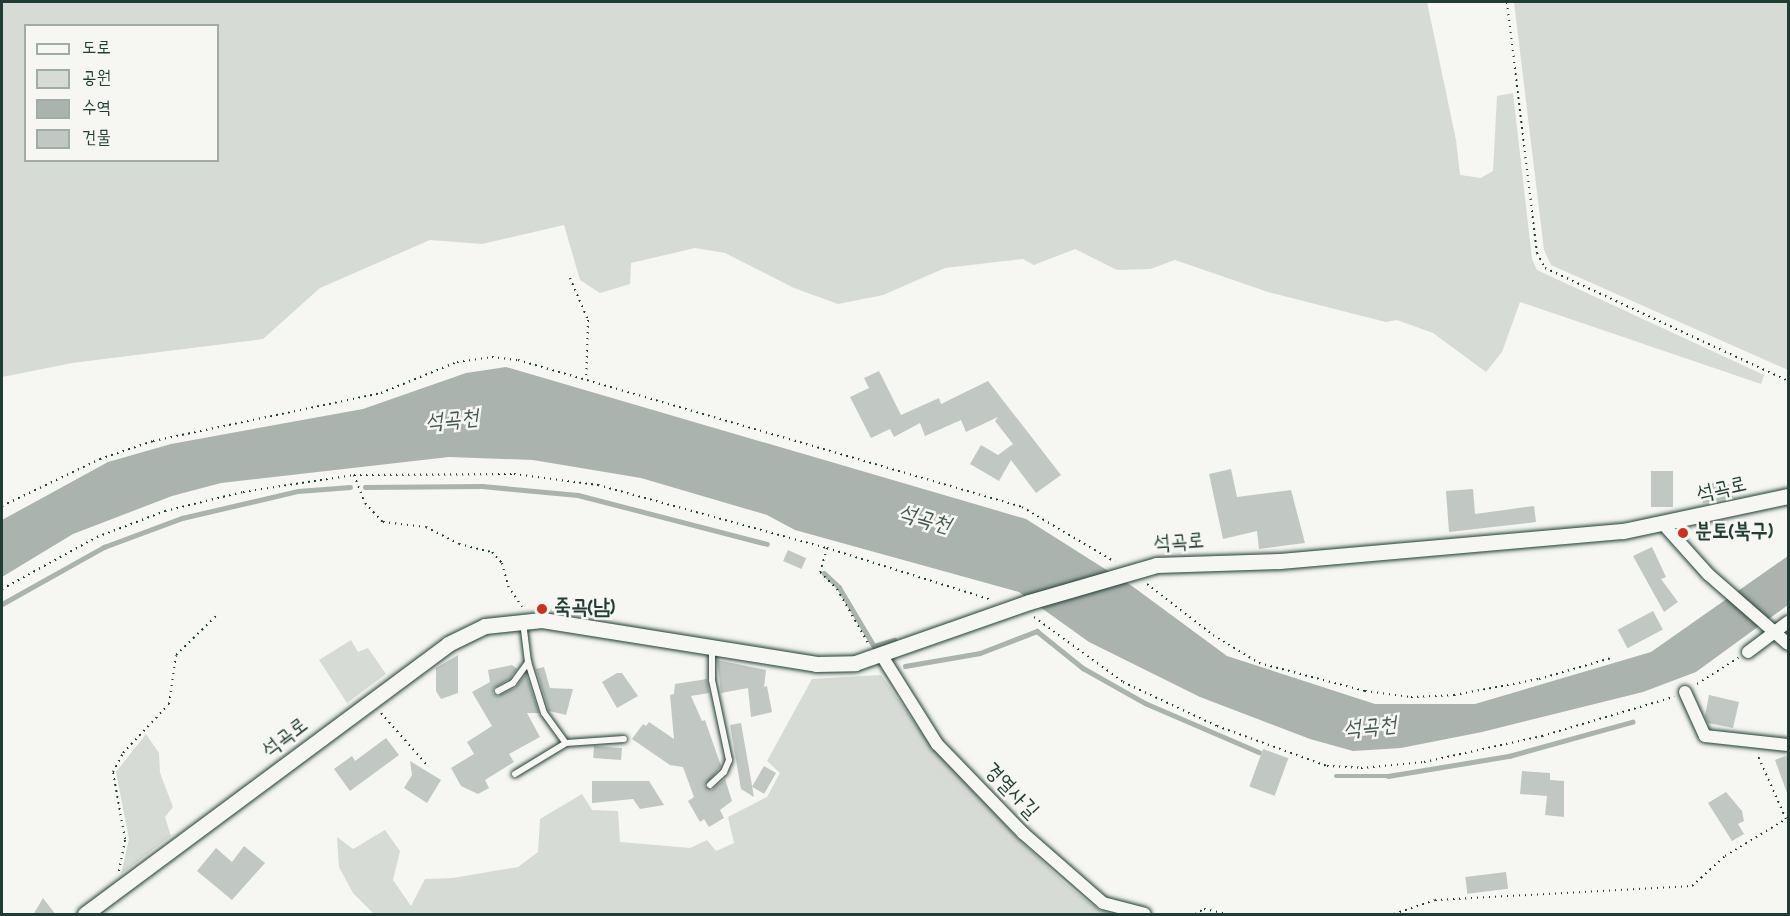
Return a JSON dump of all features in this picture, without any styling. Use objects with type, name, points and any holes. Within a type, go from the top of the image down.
[{"type":"street","name":"석곡로","points":[[85,915],[464,634],[504,622],[542,620],[816,664],[855,663],[882,656],[1029,602],[1125,572],[1166,565],[1279,561],[1500,543],[1664,525],[1788,496]]},
{"type":"street","points":[[1664,525],[1708,574],[1788,644]]},
{"type":"street","points":[[1748,652],[1788,622]]},
{"type":"street","name":"경열사길","points":[[882,656],[937,744],[1023,833],[1103,903],[1145,915]]},
{"type":"street","points":[[1685,692],[1705,736],[1788,745]]},
{"type":"lane","points":[[523,621],[528,662],[544,713],[566,743]]},
{"type":"lane","points":[[710,785],[724,772],[729,760],[712,680],[712,647]]},
{"type":"lane","points":[[498,691],[513,683],[528,662]]},
{"type":"lane","points":[[515,774],[566,743],[624,739]]},
{"type":"path","points":[[1507,2],[1537,253],[1545,268],[1788,381]]},
{"type":"path","points":[[570,278],[588,320],[586,380]]},
{"type":"path","points":[[2,506],[100,459],[153,441],[381,393],[457,362],[492,357],[518,360],[1022,507],[1125,572],[1214,635],[1259,663],[1365,691],[1411,697],[1454,695],[1539,679],[1611,658]]},
{"type":"path","points":[[2,589],[97,537],[165,511],[243,492],[354,475],[514,474],[598,485],[827,548],[978,593],[1011,609],[1037,618],[1123,682],[1216,726],[1327,766],[1361,768],[1424,762],[1542,736],[1646,708],[1685,692],[1748,652]]},
{"type":"path","points":[[354,475],[364,503],[383,522],[426,527],[459,544],[492,552],[502,563],[507,586],[523,609],[523,621]]},
{"type":"path","points":[[827,548],[820,572],[837,589],[871,648],[882,656]]},
{"type":"path","points":[[121,888],[118,874],[125,839],[113,772],[123,753],[169,704],[176,655],[217,615]]},
{"type":"path","points":[[373,701],[390,726],[409,741],[426,764]]},
{"type":"path","points":[[1394,915],[1435,900],[1692,886],[1725,856],[1786,819],[1758,760],[1755,741]]},
{"type":"path","points":[[1196,915],[1204,909],[1227,915]]},
{"type":"path","points":[[1263,915],[1273,915]]},
{"type":"green space","points":[[2,2],[1427,2],[1456,140],[1460,175],[1481,178],[1493,171],[1497,96],[1513,93],[1532,259],[1537,270],[1764,375],[1761,384],[1520,302],[1502,352],[1486,372],[1433,333],[1397,320],[1386,322],[1268,292],[1175,260],[1150,269],[1117,270],[1075,249],[1034,265],[1023,259],[945,268],[883,295],[838,304],[794,288],[725,253],[695,248],[631,263],[630,284],[600,293],[580,280],[564,225],[482,244],[430,240],[320,288],[263,339],[72,363],[2,377]]},
{"type":"green space","points":[[1514,2],[1788,2],[1788,370],[1551,265],[1544,250]]},
{"type":"green space","points":[[351,640],[358,652],[368,648],[386,674],[347,703],[319,660]]},
{"type":"green space","points":[[881,675],[931,746],[1018,839],[1068,886],[1099,910],[1115,914],[374,914],[353,893],[339,867],[337,837],[353,849],[385,830],[400,851],[393,880],[411,906],[425,879],[453,878],[518,867],[538,852],[540,819],[582,794],[592,810],[618,811],[620,842],[690,848],[707,840],[716,851],[734,843],[728,817],[767,797],[780,773],[767,761],[812,679]]},
{"type":"green space","points":[[146,734],[159,753],[160,773],[173,807],[165,817],[171,836],[121,874],[129,839],[116,772]]},
{"type":"water","name":"석곡천","points":[[506,367],[1026,519],[1132,586],[1227,656],[1375,704],[1475,704],[1651,652],[1788,556],[1788,605],[1696,672],[1643,692],[1482,732],[1401,748],[1353,751],[1310,739],[1200,697],[1089,642],[1019,592],[795,530],[767,515],[641,478],[533,460],[449,457],[221,483],[172,496],[73,534],[2,577],[2,520],[108,462],[171,444],[363,409],[466,373]]},
{"type":"building","points":[[879,371],[901,415],[939,398],[941,404],[988,381],[1061,475],[1036,493],[1011,460],[999,481],[970,464],[981,445],[998,455],[1013,444],[995,421],[998,417],[966,432],[961,420],[925,436],[920,423],[894,437],[890,429],[871,438],[850,397],[869,388],[864,378]]},
{"type":"building","points":[[1231,469],[1237,497],[1291,490],[1305,543],[1259,549],[1257,531],[1223,539],[1209,474]]},
{"type":"building","points":[[1651,471],[1673,471],[1673,507],[1651,507]]},
{"type":"building","points":[[1721,481],[1722,486],[1731,484],[1733,497],[1703,503],[1700,490],[1705,489],[1704,485]]},
{"type":"building","points":[[1473,489],[1475,514],[1534,506],[1536,522],[1449,532],[1446,491]]},
{"type":"building","points":[[1652,547],[1666,577],[1661,579],[1678,602],[1664,612],[1633,556]]},
{"type":"building","points":[[788,550],[806,558],[801,569],[783,561]]},
{"type":"building","points":[[1653,611],[1663,630],[1628,648],[1618,630]]},
{"type":"building","points":[[458,655],[458,693],[441,699],[436,691],[436,668]]},
{"type":"building","points":[[717,660],[766,670],[764,687],[767,686],[772,712],[751,717],[748,688],[721,693]]},
{"type":"building","points":[[512,665],[517,669],[509,679],[494,688],[493,693],[498,696],[515,688],[526,674],[539,713],[527,713],[540,737],[509,754],[514,762],[485,780],[489,788],[478,794],[461,786],[451,768],[474,754],[467,742],[492,726],[472,692],[490,682],[488,670]]},
{"type":"building","points":[[544,667],[550,688],[573,689],[566,715],[549,711],[536,669]]},
{"type":"building","points":[[617,673],[622,673],[638,696],[617,708],[602,682]]},
{"type":"building","points":[[707,679],[709,693],[691,696],[702,721],[705,720],[721,766],[705,786],[712,790],[725,779],[732,801],[720,810],[724,818],[709,827],[704,819],[700,822],[688,801],[694,797],[683,767],[670,765],[632,739],[643,724],[646,726],[649,722],[674,739],[670,695],[674,694],[675,684]]},
{"type":"building","points":[[1709,695],[1739,702],[1733,728],[1708,723],[1705,716]]},
{"type":"building","points":[[741,723],[754,797],[741,789],[730,725]]},
{"type":"building","points":[[386,738],[399,755],[350,791],[334,769],[352,756],[355,761]]},
{"type":"building","points":[[594,746],[622,748],[621,760],[593,758]]},
{"type":"building","points":[[1263,749],[1288,758],[1275,796],[1249,787]]},
{"type":"building","points":[[1788,755],[1788,793],[1787,793],[1775,760]]},
{"type":"building","points":[[410,761],[441,780],[427,803],[404,788],[412,775]]},
{"type":"building","points":[[764,766],[776,773],[764,794],[752,787]]},
{"type":"building","points":[[1522,771],[1550,773],[1550,780],[1564,781],[1564,817],[1545,815],[1547,796],[1520,794]]},
{"type":"building","points":[[592,781],[649,781],[664,805],[640,809],[633,799],[592,803]]},
{"type":"building","points":[[1726,792],[1742,811],[1744,821],[1738,824],[1744,834],[1732,841],[1708,803]]},
{"type":"building","points":[[244,846],[265,863],[232,900],[197,871],[216,848],[232,862]]},
{"type":"building","points":[[1506,872],[1508,889],[1467,894],[1465,877]]},
{"type":"building","points":[[43,898],[56,915],[33,915]]},
{"type":"waterway","points":[[365,487],[482,486],[578,495],[767,544]]},
{"type":"waterway","points":[[2,604],[104,547],[182,518],[298,491],[350,487]]},
{"type":"waterway","points":[[824,573],[839,587],[874,646],[894,640]]},
{"type":"waterway","points":[[905,666],[980,653],[1037,631],[1083,668],[1145,703],[1259,752]]},
{"type":"waterway","points":[[1336,776],[1388,776],[1509,756],[1632,722]]},
{"type":"place","name":"분토(북구)","points":[[1683,533]]},
{"type":"place","name":"죽곡(남)","points":[[542,609]]}]
